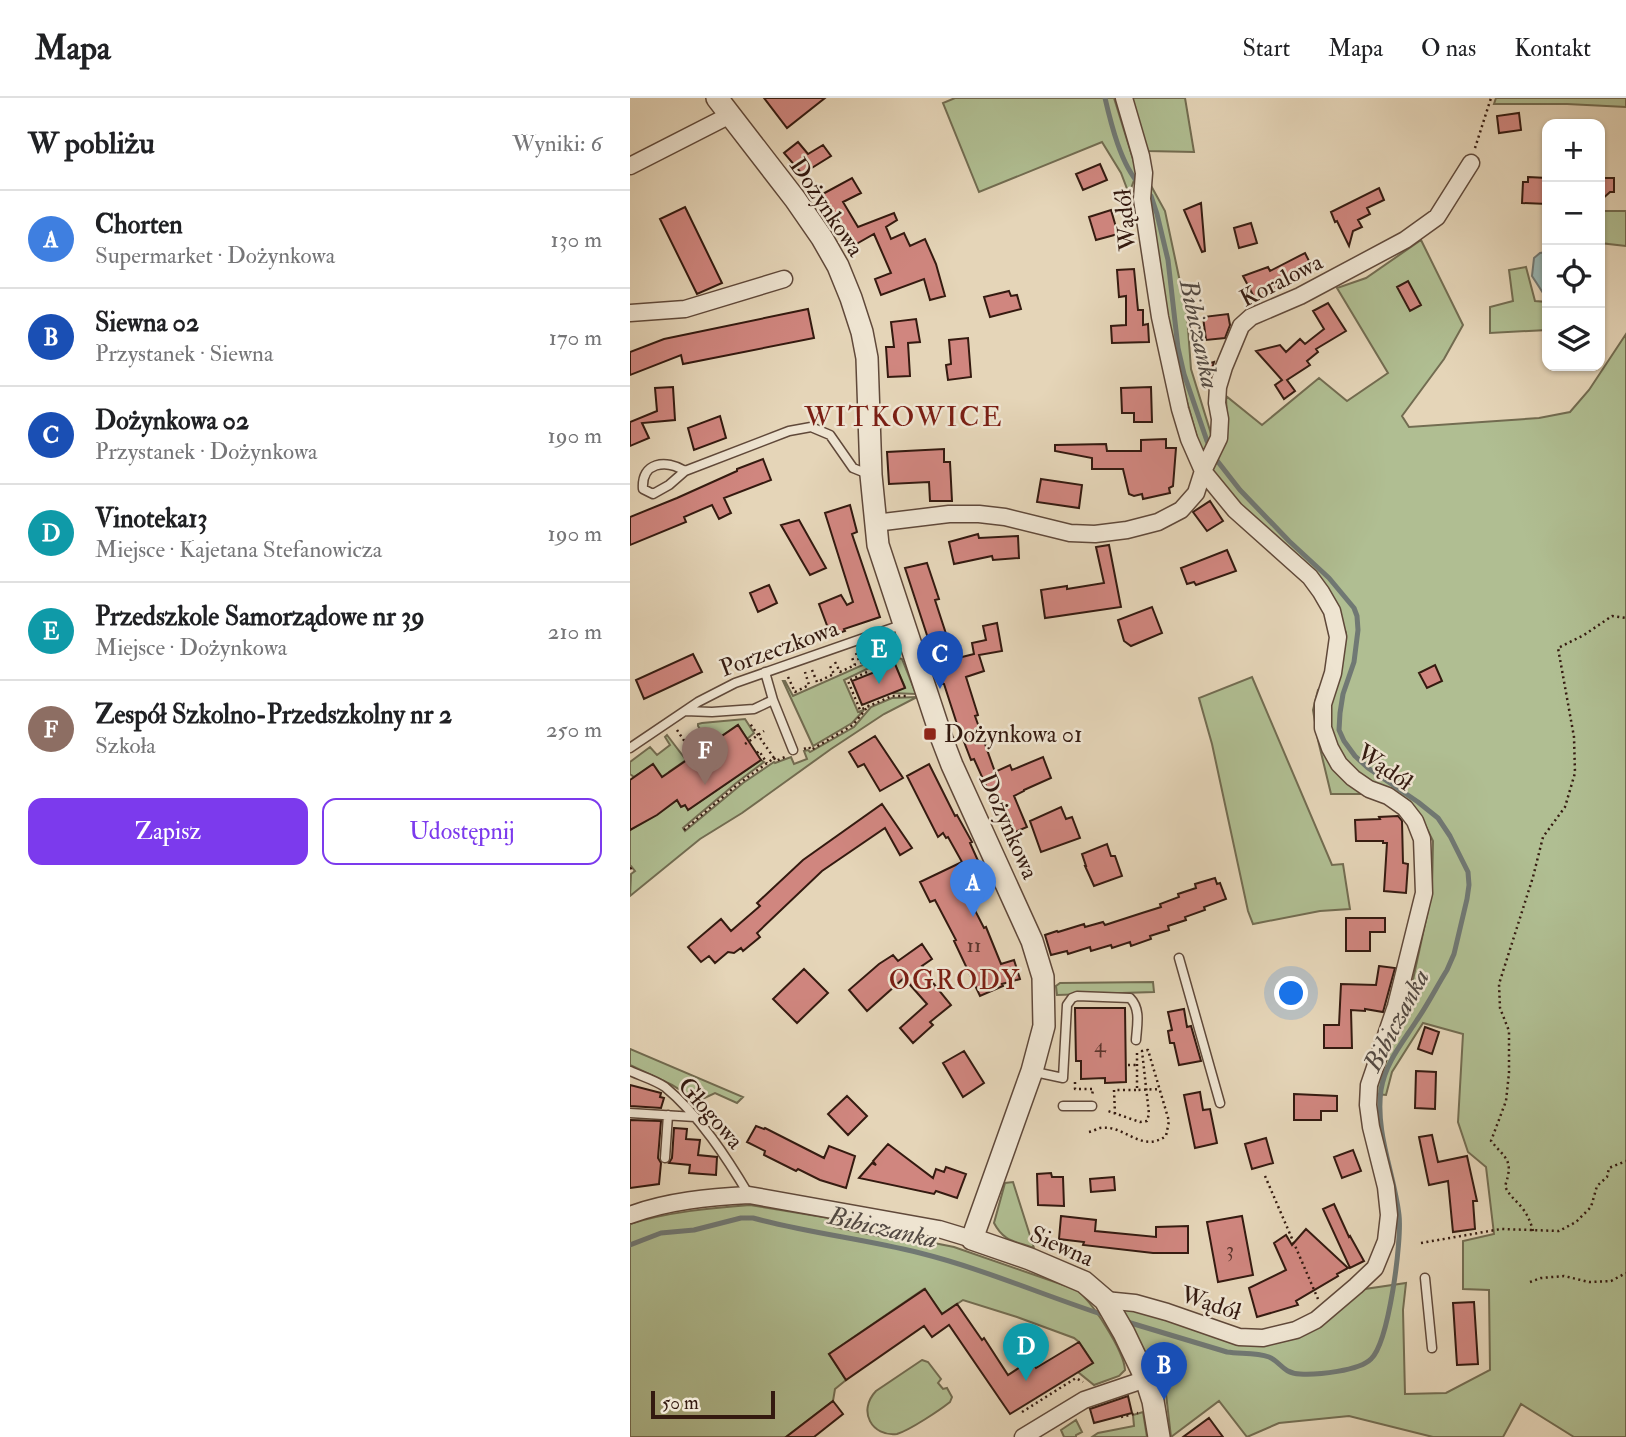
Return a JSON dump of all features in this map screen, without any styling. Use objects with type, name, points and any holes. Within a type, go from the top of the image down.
[{"type":"street","name":"Dożynkowa","points":[[717,98],[822,238],[838,266],[851,298],[867,358],[871,475],[878,545],[952,765],[1032,941],[1043,977],[1044,1026],[1032,1071],[972,1239]]},
{"type":"street","name":"Wądół","points":[[1108,1305],[1136,1303],[1239,1337],[1263,1338],[1296,1330],[1316,1320],[1375,1268],[1386,1241],[1389,1214],[1386,1187],[1371,1128],[1369,1085],[1396,1006],[1424,893],[1422,839],[1415,821],[1405,808],[1388,796],[1369,789],[1339,764],[1323,728],[1323,704],[1333,673],[1338,637],[1332,611],[1310,577],[1235,510],[1189,439],[1167,354],[1142,199],[1144,173],[1141,156],[1124,98]]},
{"type":"street","points":[[630,165],[730,116]]},
{"type":"street","name":"Koralowa","points":[[875,523],[949,514],[979,514],[1005,517],[1070,533],[1096,534],[1158,522],[1181,510],[1196,493],[1205,466],[1219,438],[1218,387],[1241,326],[1251,317],[1300,296],[1405,240],[1437,217],[1473,155]]},
{"type":"street","points":[[630,313],[685,309],[784,279]]},
{"type":"street","points":[[630,1214],[719,1196],[749,1195],[939,1229],[972,1239]]},
{"type":"street","name":"Siewna","points":[[972,1239],[1030,1259],[1084,1282],[1108,1305],[1146,1379],[1159,1437]]},
{"type":"street","points":[[1023,1437],[1084,1400],[1146,1379]]},
{"type":"lane","points":[[685,471],[667,463],[655,466],[646,473],[642,481],[643,489],[653,494],[685,471],[789,431],[811,428],[830,435],[853,468],[871,475]]},
{"type":"lane","name":"Porzeczkowa","points":[[630,748],[708,696],[735,682],[904,624]]},
{"type":"lane","points":[[765,672],[793,750]]},
{"type":"lane","points":[[685,711],[754,709],[773,700]]},
{"type":"lane","points":[[1178,958],[1220,1103]]},
{"type":"lane","points":[[1032,1071],[1063,1078],[1067,1005],[1077,996],[1130,998],[1137,1009],[1136,1040]]},
{"type":"lane","name":"Głogowa","points":[[630,1070],[663,1086],[695,1117],[749,1195]]},
{"type":"lane","points":[[1063,1107],[1092,1106]]},
{"type":"lane","points":[[630,1112],[695,1117]]},
{"type":"lane","points":[[665,1158],[668,1115]]},
{"type":"lane","points":[[1425,1278],[1432,1348]]},
{"type":"path","points":[[1473,155],[1491,98]]},
{"type":"path","points":[[1533,1231],[1523,1209],[1509,1194],[1505,1185],[1509,1174],[1508,1159],[1491,1141],[1506,1101],[1509,1073],[1509,1031],[1500,1007],[1499,984],[1543,837],[1565,807],[1575,773],[1574,737],[1558,648],[1612,616],[1626,618]]},
{"type":"path","points":[[856,653],[860,663],[871,658],[867,649],[864,650]]},
{"type":"path","points":[[835,662],[839,672],[855,665],[851,655]]},
{"type":"path","points":[[812,670],[817,682],[834,674],[829,664]]},
{"type":"path","points":[[788,677],[795,692],[810,685],[805,672]]},
{"type":"path","points":[[867,672],[848,681],[860,710],[892,696],[914,696]]},
{"type":"path","points":[[768,684],[795,675]]},
{"type":"path","points":[[821,745],[852,725],[869,705]]},
{"type":"path","points":[[684,830],[774,758],[746,717]]},
{"type":"path","points":[[675,727],[695,757]]},
{"type":"path","points":[[746,744],[764,731]]},
{"type":"path","points":[[757,753],[759,751],[767,763]]},
{"type":"path","points":[[1136,1040],[1138,1090]]},
{"type":"path","points":[[1089,1132],[1100,1128],[1111,1129],[1149,1143],[1166,1136],[1169,1121],[1148,1050],[1142,1051],[1149,1114],[1147,1121],[1140,1122],[1108,1111]]},
{"type":"path","points":[[1128,1065],[1137,1065]]},
{"type":"path","points":[[1063,1066],[1075,1066],[1074,1089],[1093,1089],[1092,1106]]},
{"type":"path","points":[[1115,1114],[1114,1090],[1160,1089]]},
{"type":"path","points":[[1421,1243],[1501,1229],[1559,1231],[1576,1222],[1591,1207],[1597,1186],[1607,1177],[1609,1168],[1626,1161]]},
{"type":"path","points":[[1265,1176],[1324,1314]]},
{"type":"path","points":[[1530,1282],[1564,1276],[1589,1282],[1611,1281],[1626,1273]]},
{"type":"path","points":[[1121,1417],[1132,1414]]},
{"type":"green space","points":[[955,98],[1114,98],[1137,172],[1129,194],[1121,173],[1102,142],[979,192],[943,103]]},
{"type":"green space","points":[[1129,98],[1185,98],[1194,152],[1147,151]]},
{"type":"green space","points":[[1496,98],[1626,98],[1626,107],[1494,104]]},
{"type":"green space","points":[[1149,182],[1165,211],[1187,315],[1191,369],[1212,437],[1202,455],[1175,359],[1146,201]]},
{"type":"green space","points":[[1605,211],[1626,211],[1626,246],[1605,244]]},
{"type":"green space","points":[[1421,240],[1463,325],[1444,359],[1402,416],[1409,427],[1539,418],[1570,412],[1602,371],[1605,371],[1605,366],[1626,334],[1626,1437],[1574,1437],[1521,1404],[1503,1437],[1433,1437],[1349,1416],[1279,1423],[1247,1437],[1219,1401],[1171,1437],[1166,1394],[1158,1374],[1119,1308],[1131,1308],[1237,1341],[1324,1319],[1365,1289],[1406,1283],[1403,1310],[1405,1394],[1446,1393],[1490,1370],[1489,1290],[1463,1289],[1463,1241],[1494,1234],[1486,1167],[1468,1152],[1458,1122],[1463,1034],[1423,1023],[1392,1072],[1386,1095],[1376,1094],[1380,1071],[1406,1012],[1432,892],[1433,841],[1422,819],[1374,794],[1331,794],[1313,710],[1318,690],[1341,663],[1346,633],[1330,594],[1240,506],[1210,471],[1227,422],[1226,396],[1262,425],[1319,378],[1347,401],[1388,373],[1337,288],[1366,278]]},
{"type":"green space","points":[[1526,267],[1535,301],[1542,302],[1542,330],[1490,333],[1490,307],[1513,301],[1509,270]]},
{"type":"green space","points":[[886,654],[902,659],[916,694],[891,693],[905,687],[895,665],[892,665]]},
{"type":"green space","points":[[867,663],[869,668],[844,680],[858,712],[864,710],[852,723],[813,746],[783,681],[793,696]]},
{"type":"green space","points":[[1252,677],[1332,865],[1343,864],[1350,909],[1320,911],[1253,924],[1199,698]]},
{"type":"green space","points":[[917,697],[884,714],[700,839],[630,896],[631,874],[635,871],[630,865],[630,830],[677,800],[681,807],[685,805],[689,809],[761,760],[764,762],[683,828],[685,831],[743,783],[774,762],[791,757],[794,764],[807,759],[804,751],[810,752],[854,727],[871,707],[892,698]]},
{"type":"green space","points":[[745,719],[754,733],[747,739],[738,725],[710,744],[698,726],[702,723]]},
{"type":"green space","points":[[667,735],[686,760],[669,772],[665,782],[653,765],[634,777],[630,774],[630,762],[650,747],[657,755],[670,745],[665,737]]},
{"type":"green space","points":[[1153,982],[1154,992],[1057,995],[1056,986],[1060,983]]},
{"type":"green space","points":[[630,1049],[743,1097],[737,1103],[715,1093],[698,1101],[630,1065]]},
{"type":"green space","points":[[1013,1182],[1034,1248],[1006,1237],[994,1223],[1005,1183]]},
{"type":"green space","points":[[750,1205],[835,1219],[834,1227],[878,1236],[879,1232],[954,1247],[1075,1289],[1106,1326],[1125,1370],[1119,1376],[1094,1385],[1078,1372],[1093,1363],[1074,1338],[963,1300],[942,1314],[924,1289],[829,1354],[846,1380],[835,1389],[833,1401],[786,1437],[630,1437],[630,1224],[704,1209]]},
{"type":"green space","points":[[922,1360],[928,1362],[941,1379],[938,1383],[943,1389],[947,1388],[952,1397],[950,1402],[903,1432],[888,1434],[880,1431],[870,1421],[870,1399],[876,1391]]},
{"type":"green space","points":[[1143,1412],[1147,1437],[1092,1437],[1098,1433],[1134,1426],[1133,1415]]},
{"type":"green space","points":[[1076,1420],[1082,1432],[1076,1437],[1064,1437],[1061,1430]]},
{"type":"water","points":[[1540,253],[1542,291],[1532,276],[1534,258]]},
{"type":"building","points":[[764,98],[825,98],[787,128]]},
{"type":"building","points":[[1519,113],[1521,130],[1499,133],[1497,116]]},
{"type":"building","points":[[798,142],[808,154],[823,145],[831,156],[802,174],[784,153]]},
{"type":"building","points":[[1100,164],[1107,180],[1083,190],[1076,174]]},
{"type":"building","points":[[1528,177],[1542,178],[1542,204],[1522,203],[1523,182],[1528,182]]},
{"type":"building","points":[[852,178],[861,193],[843,202],[858,227],[894,213],[897,220],[886,227],[891,239],[904,233],[910,246],[925,239],[936,264],[945,296],[930,300],[924,279],[881,295],[875,279],[891,273],[874,234],[851,247],[819,196]]},
{"type":"building","points":[[1605,178],[1614,178],[1614,192],[1605,196]]},
{"type":"building","points":[[1379,188],[1384,200],[1367,208],[1370,214],[1358,220],[1362,227],[1353,231],[1349,246],[1331,212]]},
{"type":"building","points":[[1201,203],[1205,251],[1202,252],[1184,210]]},
{"type":"building","points":[[685,207],[722,283],[697,294],[660,219]]},
{"type":"building","points":[[1111,210],[1118,234],[1096,240],[1089,217]]},
{"type":"building","points":[[1251,223],[1257,243],[1239,248],[1234,228]]},
{"type":"building","points":[[1305,253],[1313,269],[1255,299],[1243,276],[1268,267],[1270,271]]},
{"type":"building","points":[[1134,269],[1138,310],[1143,310],[1143,325],[1148,324],[1149,342],[1112,343],[1111,326],[1126,325],[1126,296],[1119,297],[1117,270]]},
{"type":"building","points":[[1408,281],[1421,305],[1410,311],[1397,287]]},
{"type":"building","points":[[1009,291],[1011,296],[1017,295],[1021,309],[990,317],[984,297]]},
{"type":"building","points":[[1328,303],[1346,331],[1316,349],[1318,352],[1307,361],[1310,365],[1287,380],[1295,391],[1284,399],[1275,385],[1282,380],[1256,351],[1280,345],[1286,352],[1300,339],[1305,344],[1324,329],[1313,311]]},
{"type":"building","points":[[808,309],[814,338],[683,364],[681,355],[630,375],[630,352],[664,339]]},
{"type":"building","points":[[1228,314],[1230,325],[1225,338],[1206,340],[1203,317]]},
{"type":"building","points":[[916,319],[920,342],[908,343],[910,376],[888,377],[886,347],[894,347],[891,322]]},
{"type":"building","points":[[968,338],[971,377],[948,380],[946,365],[951,364],[949,340]]},
{"type":"building","points":[[1214,362],[1210,376],[1203,378],[1200,366]]},
{"type":"building","points":[[673,387],[675,420],[642,423],[649,438],[630,446],[630,422],[657,411],[655,388]]},
{"type":"building","points":[[1151,387],[1152,422],[1134,422],[1134,413],[1122,413],[1121,388]]},
{"type":"building","points":[[720,416],[726,438],[694,450],[688,428]]},
{"type":"building","points":[[1166,439],[1166,448],[1176,448],[1173,486],[1169,488],[1170,493],[1143,499],[1142,494],[1129,494],[1123,469],[1092,469],[1092,458],[1055,451],[1055,445],[1106,444],[1107,451],[1141,451],[1141,440]]},
{"type":"building","points":[[944,449],[944,462],[950,462],[952,501],[930,501],[929,482],[889,484],[887,452]]},
{"type":"building","points":[[763,459],[771,480],[724,498],[731,513],[719,519],[712,505],[684,517],[686,522],[630,545],[630,517]]},
{"type":"building","points":[[1041,479],[1082,485],[1079,508],[1037,502]]},
{"type":"building","points":[[1210,501],[1223,521],[1207,531],[1193,512]]},
{"type":"building","points":[[850,505],[857,532],[852,534],[880,617],[831,636],[819,604],[841,595],[847,605],[853,602],[825,513]]},
{"type":"building","points":[[799,520],[826,568],[810,575],[781,525]]},
{"type":"building","points":[[978,534],[979,538],[1018,536],[1019,558],[993,560],[992,556],[954,564],[949,542]]},
{"type":"building","points":[[1109,545],[1121,607],[1045,618],[1041,590],[1104,583],[1096,547]]},
{"type":"building","points":[[1227,550],[1236,571],[1196,585],[1194,582],[1187,584],[1181,568]]},
{"type":"building","points":[[927,563],[939,599],[935,600],[951,649],[955,648],[958,658],[974,654],[972,643],[986,640],[983,626],[997,623],[1002,651],[979,655],[984,671],[966,677],[978,715],[975,716],[995,772],[1010,765],[1012,770],[1043,757],[1051,778],[1014,796],[1027,827],[1008,835],[974,759],[971,760],[905,568]]},
{"type":"building","points":[[769,585],[777,603],[758,612],[750,593]]},
{"type":"building","points":[[1152,607],[1162,633],[1131,646],[1124,641],[1118,620]]},
{"type":"building","points":[[693,654],[702,672],[644,699],[636,680]]},
{"type":"building","points":[[895,664],[905,688],[862,705],[852,681]]},
{"type":"building","points":[[1435,665],[1442,681],[1427,688],[1419,673]]},
{"type":"building","points":[[738,725],[761,760],[688,810],[685,805],[681,807],[677,800],[630,830],[630,780],[653,764],[662,777]]},
{"type":"building","points":[[875,736],[903,778],[880,791],[864,764],[858,767],[849,752]]},
{"type":"building","points":[[929,764],[955,816],[957,815],[972,842],[970,843],[984,874],[962,885],[984,928],[986,927],[1001,964],[1014,960],[1020,979],[1002,984],[1003,986],[980,996],[935,900],[930,902],[920,882],[962,862],[948,837],[943,833],[938,837],[907,776]]},
{"type":"building","points":[[882,804],[912,848],[900,855],[885,828],[822,871],[757,933],[760,937],[743,951],[741,948],[734,953],[728,952],[715,963],[709,956],[701,962],[688,947],[721,919],[731,931],[760,906],[757,903],[803,860]]},
{"type":"building","points":[[1061,807],[1066,819],[1072,817],[1080,838],[1041,852],[1030,821]]},
{"type":"building","points":[[1398,816],[1402,821],[1403,863],[1408,864],[1406,893],[1384,891],[1387,843],[1356,841],[1355,820]]},
{"type":"building","points":[[1107,844],[1111,856],[1115,856],[1122,876],[1094,886],[1082,854]]},
{"type":"building","points":[[1215,878],[1217,884],[1220,883],[1226,899],[1204,907],[1205,910],[1185,917],[1186,920],[1168,926],[1169,930],[1150,936],[1151,939],[1131,946],[1130,942],[1112,948],[1111,945],[1091,951],[1090,947],[1068,954],[1067,951],[1051,955],[1045,935],[1084,924],[1085,927],[1103,922],[1105,925],[1161,907],[1160,904],[1179,897],[1178,894],[1196,888],[1195,884]]},
{"type":"building","points":[[1346,918],[1385,918],[1385,932],[1370,932],[1370,951],[1346,951]]},
{"type":"building","points":[[922,944],[932,959],[922,966],[951,1005],[930,1022],[933,1025],[913,1043],[900,1028],[927,1004],[904,978],[867,1011],[849,990],[893,955],[898,961]]},
{"type":"building","points":[[1379,966],[1395,968],[1383,1012],[1351,1010],[1352,1048],[1324,1048],[1324,1025],[1339,1025],[1341,984],[1376,985]]},
{"type":"building","points":[[804,969],[828,993],[797,1023],[773,999]]},
{"type":"building","points":[[1075,1008],[1125,1008],[1126,1082],[1105,1083],[1105,1078],[1081,1079],[1081,1061],[1076,1061]]},
{"type":"building","points":[[1184,1009],[1187,1027],[1191,1026],[1201,1061],[1179,1065],[1174,1043],[1170,1043],[1168,1031],[1172,1030],[1168,1012]]},
{"type":"building","points":[[1425,1027],[1439,1032],[1432,1054],[1418,1049]]},
{"type":"building","points":[[964,1051],[984,1083],[963,1097],[943,1063]]},
{"type":"building","points":[[1416,1071],[1436,1072],[1435,1109],[1415,1108]]},
{"type":"building","points":[[630,1085],[661,1093],[660,1097],[664,1098],[661,1108],[630,1106]]},
{"type":"building","points":[[1200,1092],[1203,1110],[1210,1109],[1217,1143],[1195,1148],[1184,1095]]},
{"type":"building","points":[[1294,1094],[1337,1096],[1337,1111],[1321,1111],[1321,1120],[1294,1120]]},
{"type":"building","points":[[847,1096],[867,1116],[848,1135],[828,1114]]},
{"type":"building","points":[[630,1120],[661,1121],[659,1184],[630,1188]]},
{"type":"building","points":[[756,1126],[824,1158],[829,1146],[855,1156],[846,1188],[820,1180],[798,1169],[796,1171],[764,1155],[765,1151],[747,1142]]},
{"type":"building","points":[[674,1128],[687,1129],[686,1139],[700,1140],[698,1155],[717,1157],[716,1175],[689,1173],[690,1165],[669,1163],[672,1158]]},
{"type":"building","points":[[1432,1135],[1438,1162],[1467,1156],[1477,1201],[1473,1201],[1475,1229],[1453,1232],[1448,1181],[1429,1185],[1419,1137]]},
{"type":"building","points":[[1266,1138],[1273,1163],[1252,1169],[1245,1144]]},
{"type":"building","points":[[888,1144],[933,1178],[936,1169],[944,1172],[946,1167],[966,1174],[957,1198],[936,1191],[934,1194],[859,1178],[872,1163],[876,1165],[873,1161]]},
{"type":"building","points":[[1353,1150],[1361,1171],[1342,1178],[1334,1157]]},
{"type":"building","points":[[1051,1173],[1052,1177],[1063,1177],[1064,1206],[1038,1205],[1037,1174]]},
{"type":"building","points":[[1114,1177],[1115,1190],[1091,1192],[1090,1179]]},
{"type":"building","points":[[1334,1204],[1364,1261],[1350,1268],[1323,1209]]},
{"type":"building","points":[[1061,1216],[1096,1220],[1095,1231],[1156,1237],[1156,1227],[1188,1226],[1188,1253],[1153,1253],[1083,1245],[1084,1242],[1059,1239]]},
{"type":"building","points":[[1242,1216],[1253,1275],[1218,1282],[1207,1222]]},
{"type":"building","points":[[1306,1229],[1348,1268],[1296,1301],[1298,1305],[1257,1317],[1249,1288],[1286,1270],[1274,1243],[1286,1235],[1292,1245]]},
{"type":"building","points":[[925,1289],[942,1314],[957,1304],[1008,1375],[1031,1360],[1036,1368],[1079,1342],[1093,1363],[1010,1414],[949,1325],[932,1337],[924,1326],[846,1380],[829,1354]]},
{"type":"building","points":[[1474,1302],[1478,1364],[1457,1365],[1453,1303]]},
{"type":"building","points":[[1128,1396],[1132,1413],[1094,1423],[1090,1409]]},
{"type":"building","points":[[833,1401],[843,1414],[814,1437],[786,1437]]},
{"type":"building","points":[[1209,1418],[1223,1437],[1183,1437]]},
{"type":"waterway","name":"Bibiczanka","points":[[1105,98],[1122,156],[1140,185]]},
{"type":"waterway","name":"Bibiczanka","points":[[1124,1321],[1227,1352],[1264,1355],[1285,1370],[1300,1374],[1357,1367],[1371,1359],[1389,1313],[1399,1228],[1397,1199],[1381,1121],[1383,1080],[1390,1062],[1447,970],[1454,954],[1469,885],[1468,872],[1438,818],[1368,768],[1344,741],[1339,730],[1340,713],[1343,694],[1354,662],[1357,616],[1354,608],[1329,578],[1240,490],[1215,458],[1184,374],[1178,348],[1168,260],[1157,214],[1147,192]]},
{"type":"waterway","name":"Bibiczanka","points":[[630,1245],[661,1233],[694,1230],[741,1218],[753,1218],[944,1259],[1107,1316]]},
{"type":"place","name":"Przedszkole Samorządowe nr 39","points":[[879,684]]},
{"type":"place","name":"Dożynkowa 02","points":[[940,689]]},
{"type":"place","name":"Dożynkowa 01","points":[[930,734]]},
{"type":"place","name":"Zespół Szkolno-Przedszkolny nr 2","points":[[705,785]]},
{"type":"place","name":"Chorten","points":[[973,917]]},
{"type":"place","name":"Vinoteka13","points":[[1026,1381]]},
{"type":"place","name":"Siewna 02","points":[[1164,1400]]},
{"type":"district","name":"WITKOWICE","points":[[904,416]]},
{"type":"district","name":"OGRODY","points":[[955,980]]}]
